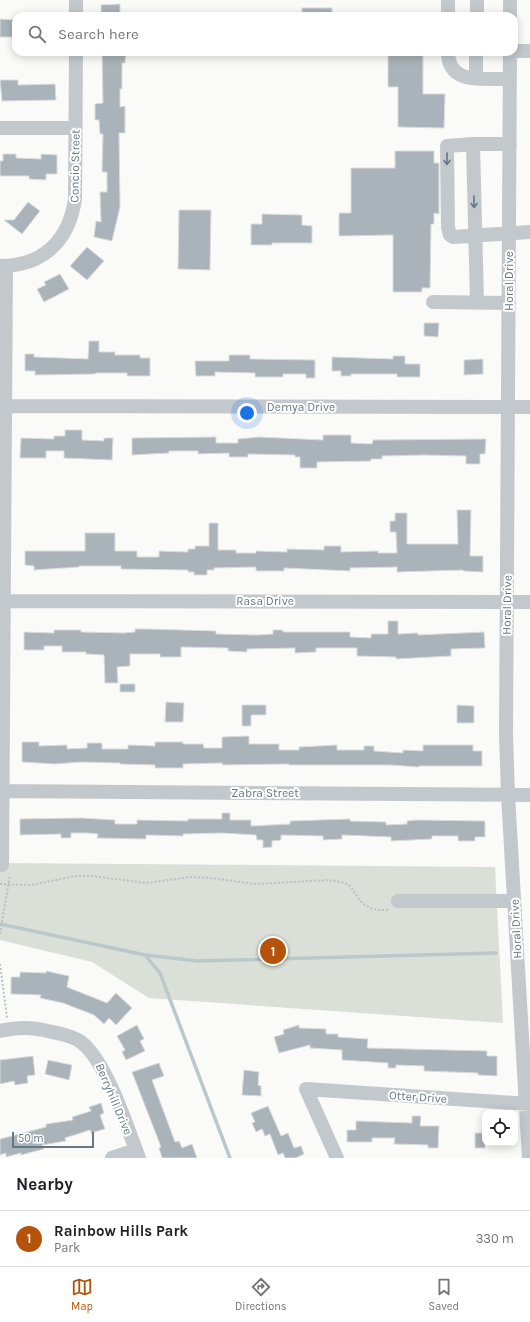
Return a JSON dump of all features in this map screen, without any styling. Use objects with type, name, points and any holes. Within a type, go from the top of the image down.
[{"type":"street","points":[[76,0],[76,12]]},
{"type":"street","points":[[448,0],[448,12]]},
{"type":"street","points":[[477,0],[477,12]]},
{"type":"street","points":[[510,0],[510,12]]},
{"type":"street","points":[[518,51],[530,51]]},
{"type":"street","name":"Concio Street","points":[[2,865],[3,266],[26,264],[37,259],[60,240],[68,227],[73,214],[76,199],[76,56]]},
{"type":"street","points":[[448,56],[448,63],[453,72],[462,77],[510,79]]},
{"type":"street","points":[[476,56],[476,78]]},
{"type":"street","name":"Horal Drive","points":[[510,56],[506,735],[514,901],[524,950],[529,1158]]},
{"type":"street","points":[[0,128],[76,128]]},
{"type":"street","points":[[473,144],[477,302]]},
{"type":"street","points":[[510,144],[447,146],[448,227],[452,237],[509,232],[530,232]]},
{"type":"street","points":[[433,302],[509,303]]},
{"type":"street","name":"Demya Drive","points":[[3,406],[530,407]]},
{"type":"street","name":"Rasa Drive","points":[[2,601],[530,602]]},
{"type":"street","name":"Zabra Street","points":[[2,791],[530,795]]},
{"type":"street","points":[[398,900],[514,901]]},
{"type":"street","name":"Berryhill Drive","points":[[5,1030],[32,1028],[61,1034],[83,1044],[93,1053],[100,1063],[138,1154]]},
{"type":"street","name":"Otter Drive","points":[[337,1158],[306,1089],[528,1104]]},
{"type":"street","points":[[112,1158],[138,1154]]},
{"type":"path","points":[[0,934],[5,914],[11,871],[2,865]]},
{"type":"path","points":[[0,884],[32,885],[75,876],[107,877],[147,883],[190,878],[211,878],[255,884],[329,880],[344,883],[351,887],[362,903],[370,908],[387,910],[395,908],[398,900]]},
{"type":"path","points":[[0,964],[5,1030]]},
{"type":"shaded area","points":[[0,863],[495,867],[503,1023],[149,998],[92,962],[0,940]]},
{"type":"building","points":[[120,4],[120,12],[101,12],[101,5]]},
{"type":"building","points":[[302,8],[332,8],[332,12],[302,12]]},
{"type":"building","points":[[0,19],[12,20],[12,37],[0,37]]},
{"type":"building","points":[[102,56],[126,56],[125,63],[122,63],[122,89],[120,89],[120,107],[125,106],[125,133],[119,133],[120,207],[112,241],[94,237],[96,221],[101,222],[100,192],[107,192],[107,172],[102,172],[103,134],[100,134],[99,120],[95,120],[95,104],[103,103]]},
{"type":"building","points":[[388,56],[423,56],[423,94],[445,94],[444,128],[398,127],[398,87],[388,87]]},
{"type":"building","points":[[0,80],[18,80],[18,85],[55,84],[56,100],[2,101]]},
{"type":"building","points":[[395,151],[434,151],[434,163],[439,163],[439,214],[434,213],[434,224],[431,224],[430,288],[422,288],[422,292],[393,292],[393,235],[339,236],[339,213],[351,213],[351,168],[395,168]]},
{"type":"building","points":[[3,154],[16,154],[16,158],[41,159],[41,154],[57,155],[57,174],[46,174],[46,180],[29,179],[29,176],[0,176],[0,161],[3,161]]},
{"type":"building","points":[[28,202],[40,211],[22,234],[4,220],[14,220]]},
{"type":"building","points":[[179,210],[211,210],[210,270],[178,269]]},
{"type":"building","points":[[262,214],[302,215],[302,225],[312,226],[312,243],[272,243],[272,245],[251,245],[251,224],[262,224]]},
{"type":"building","points":[[87,247],[104,261],[87,280],[70,266]]},
{"type":"building","points":[[60,274],[69,289],[44,302],[37,289],[46,285],[44,282]]},
{"type":"building","points":[[424,323],[439,323],[438,337],[424,336]]},
{"type":"building","points":[[89,341],[99,341],[99,352],[115,352],[115,355],[140,355],[140,358],[150,358],[150,376],[127,376],[127,373],[35,375],[35,371],[25,371],[25,354],[34,354],[34,357],[88,359]]},
{"type":"building","points":[[229,355],[250,355],[250,359],[315,360],[315,378],[306,378],[306,374],[283,374],[283,377],[255,377],[255,373],[215,372],[215,376],[196,376],[195,361],[229,361]]},
{"type":"building","points":[[393,356],[405,356],[405,364],[420,364],[420,377],[397,377],[397,374],[351,374],[351,376],[341,376],[341,371],[332,371],[332,357],[393,359]]},
{"type":"building","points":[[483,359],[483,374],[464,375],[464,360]]},
{"type":"building","points":[[65,430],[82,430],[82,440],[104,441],[104,438],[113,438],[112,460],[64,458],[64,451],[46,451],[46,458],[20,458],[21,438],[54,439],[54,436],[65,436]]},
{"type":"building","points":[[323,435],[351,435],[351,443],[372,444],[373,440],[486,439],[485,454],[480,454],[480,464],[466,464],[466,456],[382,456],[382,459],[371,459],[371,461],[317,462],[317,468],[300,468],[300,457],[295,457],[295,455],[248,454],[248,457],[229,457],[229,453],[198,454],[198,451],[169,451],[169,453],[132,455],[132,438],[216,437],[216,443],[238,443],[238,439],[259,437],[323,440]]},
{"type":"building","points":[[457,510],[471,510],[470,556],[483,556],[483,572],[463,570],[397,572],[397,567],[350,568],[350,571],[284,568],[284,571],[256,571],[256,567],[214,568],[214,570],[207,570],[207,575],[194,575],[194,572],[188,572],[188,570],[121,569],[121,566],[79,566],[34,570],[34,566],[25,565],[25,551],[85,551],[85,533],[115,533],[115,551],[137,551],[137,557],[159,557],[159,551],[188,552],[188,549],[195,549],[195,546],[209,546],[209,523],[218,523],[218,550],[236,550],[236,553],[256,553],[256,551],[287,552],[287,549],[324,550],[324,546],[341,546],[341,552],[378,551],[378,553],[397,553],[396,532],[390,532],[390,521],[395,521],[395,513],[407,513],[407,544],[458,544]]},
{"type":"building","points":[[388,621],[398,621],[398,634],[418,633],[418,635],[484,632],[485,648],[451,649],[451,656],[396,659],[396,657],[357,656],[357,648],[316,648],[316,652],[295,653],[295,648],[247,649],[247,652],[228,651],[228,648],[181,647],[181,657],[160,657],[160,654],[130,654],[130,666],[117,667],[118,683],[105,683],[104,655],[86,654],[86,652],[62,652],[62,646],[44,646],[44,650],[24,650],[24,632],[54,633],[54,630],[81,630],[81,632],[124,633],[135,632],[135,629],[148,629],[216,631],[216,634],[256,635],[273,634],[273,630],[283,630],[283,632],[350,632],[350,637],[371,638],[371,634],[388,634]]},
{"type":"building","points":[[120,684],[135,684],[135,692],[120,692]]},
{"type":"building","points":[[166,702],[184,703],[183,722],[165,722]]},
{"type":"building","points":[[242,705],[266,705],[266,715],[251,715],[251,726],[242,726]]},
{"type":"building","points":[[457,705],[474,706],[474,723],[457,723]]},
{"type":"building","points":[[249,736],[249,744],[279,744],[279,750],[299,750],[299,747],[337,745],[337,750],[364,750],[364,746],[374,746],[374,751],[403,753],[403,750],[423,751],[423,745],[473,745],[473,751],[482,751],[482,766],[419,767],[390,765],[289,764],[223,765],[222,763],[183,764],[183,768],[155,768],[155,765],[120,763],[81,762],[55,764],[22,762],[22,742],[39,742],[39,746],[67,745],[67,749],[87,748],[87,743],[102,743],[102,749],[128,749],[128,745],[155,746],[155,742],[183,742],[183,744],[203,744],[204,748],[222,748],[222,737]]},
{"type":"building","points":[[222,813],[230,813],[230,820],[251,820],[251,826],[290,824],[290,821],[350,819],[350,821],[386,822],[386,825],[407,824],[407,821],[416,820],[485,821],[485,837],[475,837],[475,841],[458,841],[458,836],[432,836],[432,839],[391,841],[391,837],[342,835],[342,839],[323,840],[323,836],[281,835],[281,840],[272,841],[272,847],[263,848],[263,840],[257,840],[256,835],[222,833],[183,834],[183,836],[146,835],[146,839],[97,838],[98,834],[87,833],[71,833],[71,838],[61,838],[61,834],[20,835],[20,819],[81,818],[115,820],[115,824],[137,824],[137,820],[188,821],[188,819],[222,819]]},
{"type":"building","points":[[46,971],[69,976],[67,987],[107,1003],[116,993],[132,1008],[116,1025],[109,1018],[104,1024],[94,1015],[63,1003],[40,998],[41,995],[11,994],[11,977],[20,977],[20,972],[46,973]]},
{"type":"building","points":[[137,1025],[144,1039],[140,1041],[145,1051],[126,1060],[122,1052],[125,1050],[117,1036]]},
{"type":"building","points":[[299,1025],[299,1028],[326,1029],[326,1034],[338,1034],[338,1037],[368,1039],[367,1048],[487,1051],[487,1056],[497,1056],[497,1076],[478,1075],[478,1073],[424,1071],[424,1066],[396,1065],[396,1068],[388,1068],[388,1063],[342,1060],[342,1050],[310,1048],[310,1045],[279,1053],[274,1037],[284,1034],[283,1030]]},
{"type":"building","points":[[33,1056],[35,1075],[27,1076],[28,1083],[15,1085],[14,1081],[0,1084],[0,1060]]},
{"type":"building","points":[[48,1060],[72,1065],[69,1080],[45,1074]]},
{"type":"building","points":[[159,1063],[164,1076],[152,1080],[175,1142],[179,1141],[182,1148],[192,1144],[197,1158],[162,1158],[159,1148],[161,1147],[132,1072]]},
{"type":"building","points":[[244,1070],[259,1072],[258,1085],[261,1086],[261,1096],[242,1095]]},
{"type":"building","points":[[101,1103],[104,1113],[100,1115],[105,1129],[91,1133],[90,1130],[65,1138],[66,1141],[42,1145],[44,1149],[21,1155],[21,1153],[6,1157],[6,1153],[0,1155],[0,1139],[46,1127],[46,1124],[73,1120],[72,1117],[91,1111],[89,1107]]},
{"type":"building","points":[[268,1106],[281,1136],[288,1133],[294,1148],[301,1146],[304,1154],[296,1158],[285,1158],[283,1153],[278,1155],[270,1134],[265,1136],[262,1129],[256,1132],[252,1123],[255,1122],[251,1113]]},
{"type":"building","points":[[412,1116],[421,1116],[420,1126],[439,1126],[438,1148],[428,1148],[428,1145],[394,1144],[395,1138],[372,1138],[372,1142],[347,1142],[347,1130],[356,1130],[356,1121],[412,1123]]},
{"type":"building","points":[[475,1133],[482,1133],[482,1146],[485,1146],[485,1148],[475,1148]]},
{"type":"waterway","points":[[0,924],[145,955],[160,973],[230,1158]]},
{"type":"waterway","points":[[146,955],[198,961],[496,953]]},
{"type":"place","name":"Rainbow Hills Park","points":[[273,951]]}]
